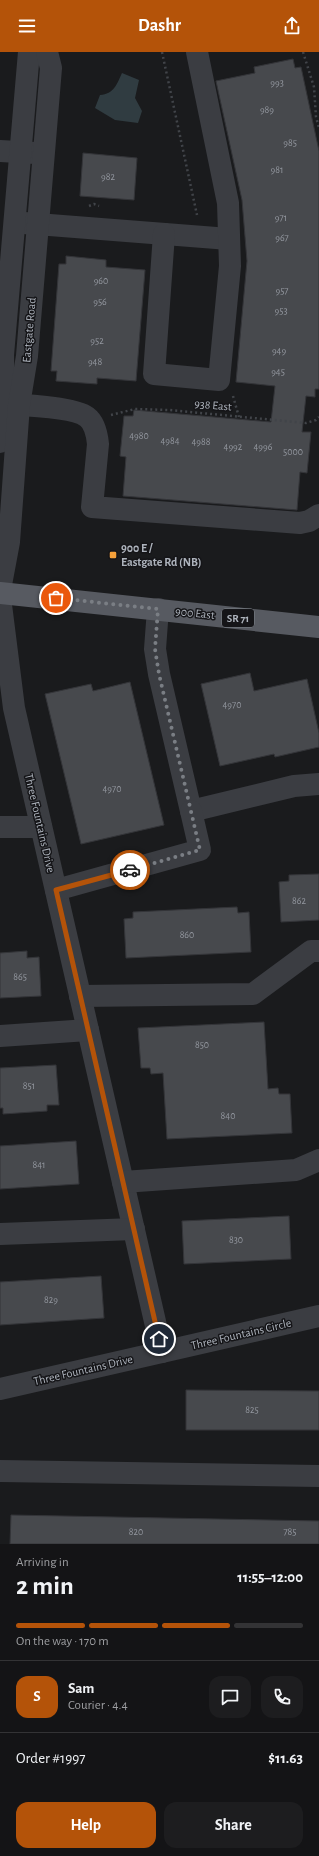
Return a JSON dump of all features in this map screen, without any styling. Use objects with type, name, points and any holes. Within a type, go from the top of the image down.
[{"type":"main road","name":"900 East","points":[[0,592],[319,627]]},
{"type":"street","name":"Eastgate Road","points":[[0,592],[9,542],[11,404],[2,355],[15,222],[10,151],[29,52]]},
{"type":"street","points":[[164,234],[154,374],[219,380],[230,266],[228,203],[196,52]]},
{"type":"street","name":"Eastgate Road","points":[[0,442],[11,404],[28,356],[51,58]]},
{"type":"street","points":[[10,151],[44,154]]},
{"type":"street","points":[[15,222],[229,239]]},
{"type":"street","points":[[2,355],[28,356]]},
{"type":"street","points":[[11,404],[80,413],[92,422],[98,437],[92,507],[294,523],[310,522],[319,516]]},
{"type":"street","name":"Three Fountains Drive","points":[[0,597],[14,708],[162,1352],[0,1389]]},
{"type":"street","points":[[56,890],[200,850],[159,674],[155,649],[158,609]]},
{"type":"street","points":[[191,811],[294,786],[319,784]]},
{"type":"street","points":[[0,827],[41,827]]},
{"type":"street","points":[[80,996],[253,994],[311,951],[319,951]]},
{"type":"street","points":[[0,1036],[88,1030]]},
{"type":"street","points":[[123,1182],[296,1170],[319,1160]]},
{"type":"street","points":[[0,1234],[134,1229]]},
{"type":"street","name":"Three Fountains Circle","points":[[162,1352],[319,1316]]},
{"type":"street","points":[[0,1471],[319,1476]]},
{"type":"path","points":[[162,52],[174,114],[197,215]]},
{"type":"path","points":[[303,52],[313,81],[316,117],[319,128]]},
{"type":"path","points":[[232,394],[239,417]]},
{"type":"path","name":"938 East","points":[[109,416],[129,410],[147,409],[306,423],[319,417]]},
{"type":"shaded area","points":[[122,73],[139,80],[135,98],[142,111],[138,123],[115,120],[95,108],[100,95],[109,93],[117,85]]},
{"type":"building","points":[[293,59],[295,68],[301,67],[319,151],[319,389],[315,389],[315,397],[306,396],[302,432],[311,432],[307,473],[300,472],[297,510],[123,496],[126,457],[120,456],[124,416],[133,416],[134,410],[271,422],[275,386],[236,382],[247,261],[242,200],[216,81],[255,73],[254,67]]},
{"type":"building","points":[[83,153],[137,158],[134,200],[80,196]]},
{"type":"building","points":[[66,256],[106,260],[106,267],[145,270],[136,381],[97,378],[97,384],[56,381],[57,371],[51,371],[59,264],[66,264]]},
{"type":"building","points":[[250,673],[254,691],[307,679],[319,733],[319,747],[275,757],[274,754],[220,766],[201,684]]},
{"type":"building","points":[[130,682],[164,825],[81,844],[45,694],[91,684],[93,691]]},
{"type":"building","points":[[319,874],[319,920],[281,922],[279,882],[289,881],[289,875]]},
{"type":"building","points":[[237,907],[238,913],[249,912],[251,952],[126,958],[124,919],[133,918],[133,912]]},
{"type":"building","points":[[27,951],[27,958],[39,957],[41,996],[0,998],[0,953]]},
{"type":"building","points":[[264,1022],[268,1089],[278,1088],[279,1094],[290,1094],[292,1133],[167,1139],[163,1073],[151,1074],[150,1068],[141,1068],[138,1028]]},
{"type":"building","points":[[56,1065],[59,1105],[47,1105],[47,1111],[3,1114],[3,1108],[0,1108],[0,1068]]},
{"type":"building","points":[[76,1141],[79,1184],[0,1189],[0,1146]]},
{"type":"building","points":[[289,1216],[291,1259],[184,1264],[182,1221]]},
{"type":"building","points":[[101,1276],[104,1318],[0,1325],[0,1282]]},
{"type":"building","points":[[186,1390],[319,1391],[319,1430],[186,1430]]},
{"type":"building","points":[[11,1515],[319,1521],[319,1544],[10,1544]]},
{"type":"way so far","points":[[56,598],[158,609],[155,649],[159,674],[200,850],[130,870]]},
{"type":"place","name":"900 E / Eastgate Rd (NB)","points":[[113,555]]},
{"type":"route","points":[[130,870],[56,890],[159,1339]]}]
